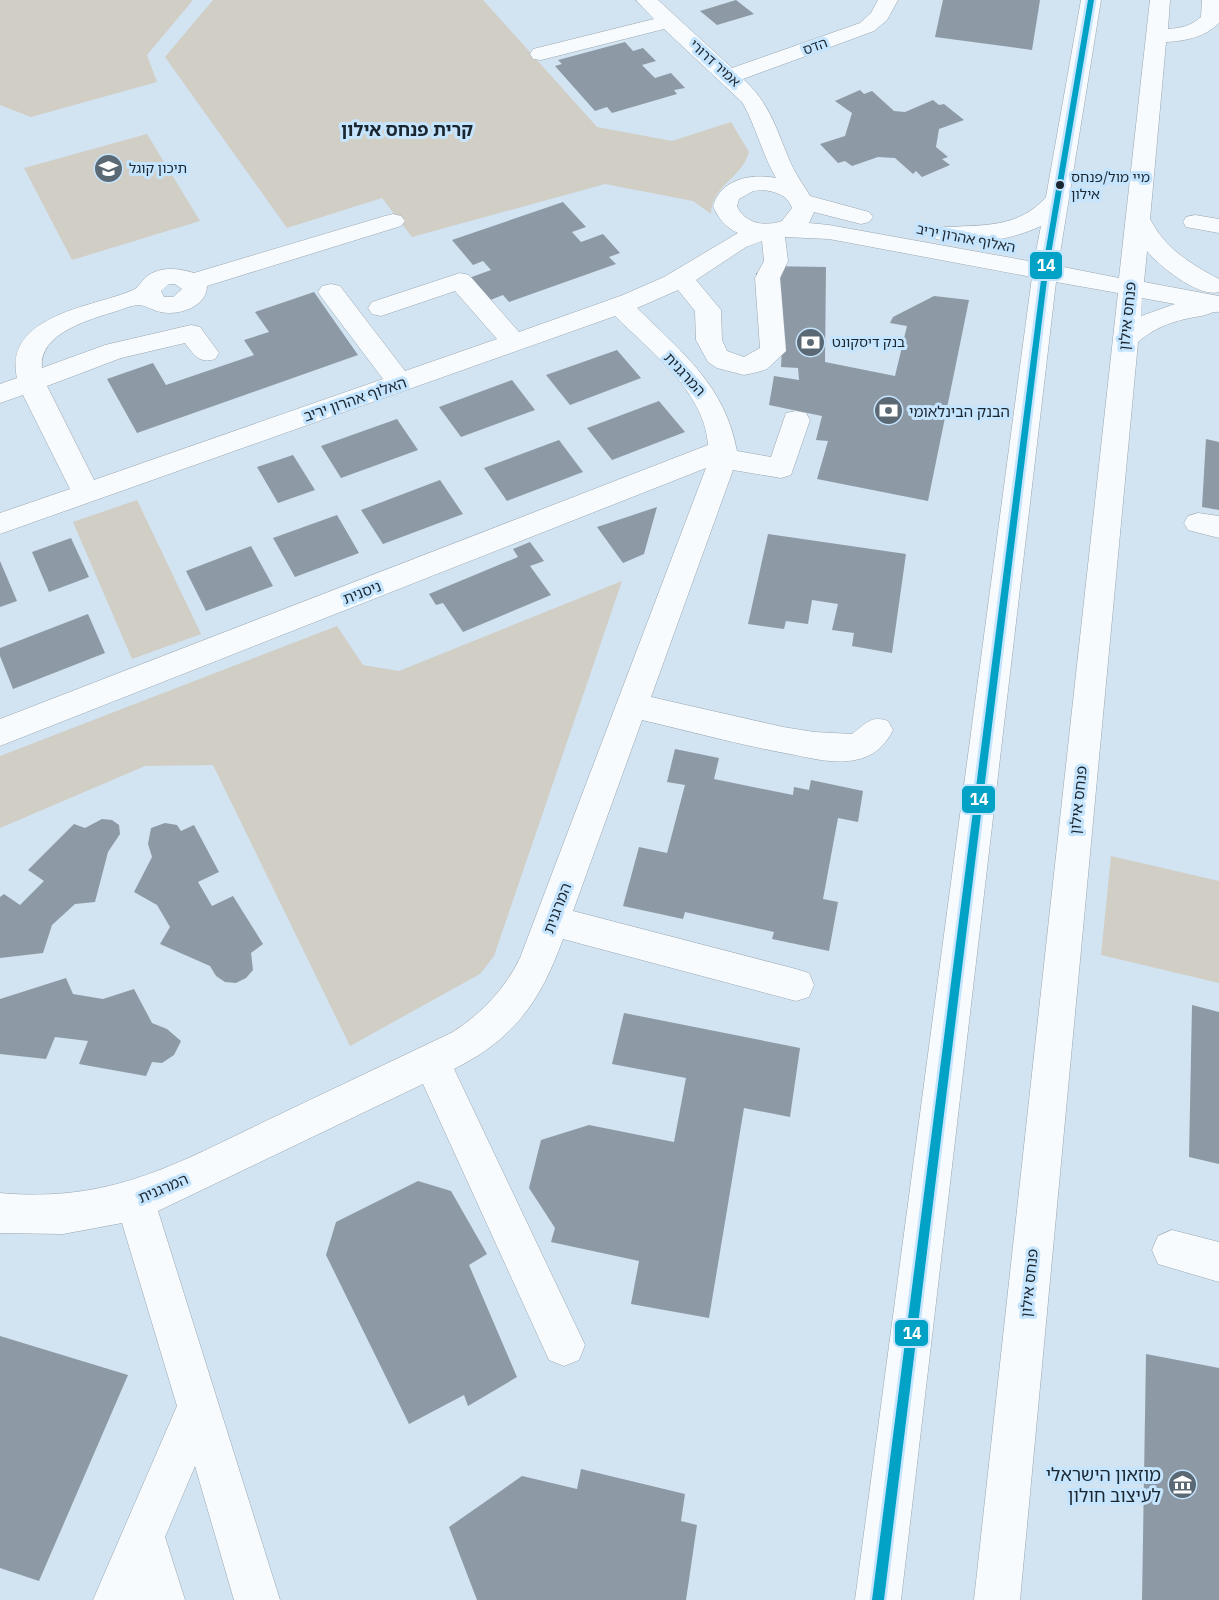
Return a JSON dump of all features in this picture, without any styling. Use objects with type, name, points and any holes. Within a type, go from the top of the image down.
[{"type":"street","name":"אמיר דרורי","points":[[646,0],[730,76],[755,104],[781,167],[801,199]]},
{"type":"street","name":"הדס","points":[[730,76],[867,27],[880,16],[888,0]]},
{"type":"street","points":[[878,1600],[1038,328],[1057,199],[1091,0]]},
{"type":"street","name":"פנחס אילון","points":[[997,1600],[1160,0]]},
{"type":"street","points":[[1156,36],[1188,33],[1203,27],[1211,20],[1212,0]]},
{"type":"street","points":[[541,54],[669,21]]},
{"type":"street","points":[[736,189],[752,184],[770,184],[787,189],[801,199],[803,216],[797,222],[773,231],[741,226],[727,213],[724,206],[727,198],[736,189],[757,168],[768,137]]},
{"type":"street","name":"האלוף אהרון יריב","points":[[801,199],[858,217],[945,234],[1047,263]]},
{"type":"street","points":[[945,234],[1006,230],[1023,226],[1037,221],[1057,199]]},
{"type":"street","name":"האלוף אהרון יריב","points":[[704,262],[721,239],[727,213]]},
{"type":"street","points":[[1137,218],[1145,236],[1168,261],[1218,296]]},
{"type":"street","points":[[87,494],[32,384],[29,358],[36,343],[51,330],[87,313],[148,294],[153,283],[166,277],[180,276],[193,282],[393,220]]},
{"type":"street","points":[[1195,222],[1219,225]]},
{"type":"street","points":[[681,278],[708,310],[709,340],[717,356],[738,365],[758,363],[767,358],[774,345],[767,278],[774,269],[779,255],[773,231]]},
{"type":"street","name":"האלוף אהרון יריב","points":[[0,524],[619,305],[681,278],[737,242],[773,231],[829,232],[970,258],[1047,263]]},
{"type":"street","points":[[970,258],[1001,276],[1020,293],[1038,328]]},
{"type":"street","points":[[1047,263],[1218,296]]},
{"type":"street","points":[[381,309],[460,281],[514,343]]},
{"type":"street","points":[[331,292],[400,383]]},
{"type":"street","points":[[1125,339],[1141,324],[1218,296]]},
{"type":"street","name":"המרגנית","points":[[0,1213],[61,1216],[108,1208],[163,1190],[476,1038],[504,1015],[526,984],[633,705],[724,455],[720,424],[708,399],[619,305]]},
{"type":"street","points":[[0,394],[32,384],[114,351],[191,333],[206,352]]},
{"type":"street","points":[[724,455],[781,468],[796,420]]},
{"type":"street","name":"ניסנית","points":[[0,733],[724,455]]},
{"type":"street","points":[[633,705],[809,745],[840,749],[855,748],[866,743],[877,730]]},
{"type":"street","points":[[552,921],[796,985]]},
{"type":"street","points":[[431,1061],[564,1345]]},
{"type":"street","points":[[135,1200],[257,1600]]},
{"type":"street","points":[[1172,1250],[1219,1262]]},
{"type":"street","points":[[116,1600],[198,1407]]},
{"type":"street","points":[[143,1537],[162,1600]]},
{"type":"shaded area","points":[[0,0],[193,0],[147,55],[157,82],[31,117],[0,105]]},
{"type":"shaded area","points":[[213,0],[483,0],[597,127],[672,141],[731,122],[749,152],[740,169],[716,196],[711,214],[693,201],[605,184],[412,237],[382,198],[287,228],[165,57]]},
{"type":"shaded area","points":[[147,134],[200,221],[72,260],[24,168]]},
{"type":"shaded area","points":[[137,500],[201,634],[132,659],[73,522]]},
{"type":"shaded area","points":[[622,581],[494,956],[480,974],[350,1046],[213,765],[145,766],[0,828],[0,756],[337,626],[363,665],[399,671]]},
{"type":"shaded area","points":[[1111,856],[1219,881],[1219,983],[1101,955]]},
{"type":"building","points":[[736,0],[754,14],[717,25],[700,11]]},
{"type":"building","points":[[943,0],[1040,0],[1032,50],[935,37]]},
{"type":"building","points":[[625,42],[633,51],[643,48],[656,61],[642,65],[655,78],[671,73],[685,88],[674,90],[677,94],[612,113],[607,107],[595,111],[555,66],[562,64],[558,60]]},
{"type":"building","points":[[860,90],[864,94],[872,91],[894,111],[905,112],[933,100],[939,105],[944,104],[964,120],[939,129],[936,147],[948,157],[942,159],[950,165],[922,177],[916,171],[913,174],[895,158],[878,157],[852,166],[845,161],[838,163],[820,144],[845,136],[852,113],[835,101]]},
{"type":"building","points":[[563,202],[586,227],[572,232],[581,242],[603,234],[620,253],[609,257],[616,264],[509,302],[503,295],[488,301],[469,278],[491,270],[483,261],[473,265],[452,240]]},
{"type":"building","points":[[765,266],[826,267],[825,362],[895,376],[907,326],[890,323],[893,317],[934,296],[969,300],[928,501],[817,479],[828,441],[816,440],[822,416],[769,405],[774,376],[799,380],[798,368],[781,367],[782,347],[762,347],[756,273],[766,273]]},
{"type":"building","points":[[314,292],[358,355],[137,433],[107,379],[153,363],[166,385],[254,355],[244,340],[269,332],[255,312]]},
{"type":"building","points":[[617,350],[641,378],[570,405],[546,375]]},
{"type":"building","points":[[512,380],[535,410],[461,437],[439,407]]},
{"type":"building","points":[[659,401],[685,432],[612,460],[587,428]]},
{"type":"building","points":[[397,419],[418,450],[341,478],[321,446]]},
{"type":"building","points":[[1206,439],[1219,442],[1219,510],[1202,507]]},
{"type":"building","points":[[559,440],[583,472],[507,501],[484,468]]},
{"type":"building","points":[[293,455],[315,490],[278,503],[257,467]]},
{"type":"building","points":[[440,480],[463,514],[383,544],[361,510]]},
{"type":"building","points":[[657,507],[644,554],[623,563],[597,527]]},
{"type":"building","points":[[337,515],[359,553],[295,577],[273,538]]},
{"type":"building","points":[[768,534],[906,554],[892,653],[852,646],[854,633],[832,630],[838,604],[812,600],[808,624],[786,621],[784,629],[748,624]]},
{"type":"building","points":[[71,538],[89,577],[49,592],[32,552]]},
{"type":"building","points":[[530,542],[544,561],[530,566],[551,595],[463,632],[443,603],[436,605],[429,594],[518,557],[513,549]]},
{"type":"building","points":[[251,546],[273,586],[206,611],[186,571]]},
{"type":"building","points":[[0,561],[17,601],[0,607]]},
{"type":"building","points":[[88,614],[105,653],[13,689],[0,656],[0,648]]},
{"type":"building","points":[[675,749],[719,758],[714,779],[793,795],[794,787],[809,790],[811,780],[863,791],[858,822],[838,818],[823,899],[838,902],[829,951],[772,939],[774,932],[685,912],[683,919],[623,906],[639,847],[667,853],[685,785],[667,782]]},
{"type":"building","points":[[102,819],[112,820],[119,825],[120,834],[108,852],[95,902],[75,904],[52,925],[43,953],[0,958],[0,897],[4,894],[20,905],[44,881],[28,870],[74,824],[85,828]]},
{"type":"building","points":[[165,823],[177,825],[181,831],[194,825],[219,872],[198,882],[212,906],[233,896],[263,944],[251,953],[253,970],[246,978],[236,983],[225,982],[216,976],[210,966],[160,944],[170,927],[157,905],[134,892],[152,857],[148,844],[151,828]]},
{"type":"building","points":[[66,978],[73,994],[103,999],[134,989],[152,1023],[167,1029],[181,1041],[174,1055],[162,1063],[152,1062],[146,1076],[79,1064],[88,1041],[55,1037],[46,1059],[0,1054],[0,999]]},
{"type":"building","points":[[1192,1005],[1219,1012],[1219,1164],[1189,1157]]},
{"type":"building","points":[[624,1013],[800,1048],[790,1117],[744,1108],[709,1318],[631,1304],[639,1261],[551,1242],[555,1228],[529,1188],[541,1140],[589,1125],[674,1142],[686,1078],[612,1064]]},
{"type":"building","points":[[418,1181],[451,1191],[487,1254],[469,1265],[517,1377],[468,1406],[464,1395],[409,1424],[326,1255],[336,1222]]},
{"type":"building","points":[[0,1336],[128,1375],[39,1581],[0,1568]]},
{"type":"building","name":"מוזאון הישראלי לעיצוב חולון","points":[[1146,1354],[1219,1368],[1219,1600],[1142,1600]]},
{"type":"building","points":[[581,1469],[685,1494],[681,1521],[697,1525],[686,1600],[477,1600],[449,1527],[522,1476],[577,1489]]},
{"type":"transit line","name":"14","points":[[878,1600],[1045,272],[1091,0]]},
{"type":"place","name":"תיכון קוגל","points":[[108,168]]},
{"type":"place","name":"מיי מול/פנחס אילון","points":[[1060,185]]},
{"type":"place","name":"בנק דיסקונט","points":[[811,342]]},
{"type":"place","name":"הבנק הבינלאומי","points":[[888,411]]},
{"type":"place","name":"מוזאון הישראלי לעיצוב חולון","points":[[1182,1484]]},
{"type":"district","name":"קרית פנחס אילון","points":[[407,129]]}]
